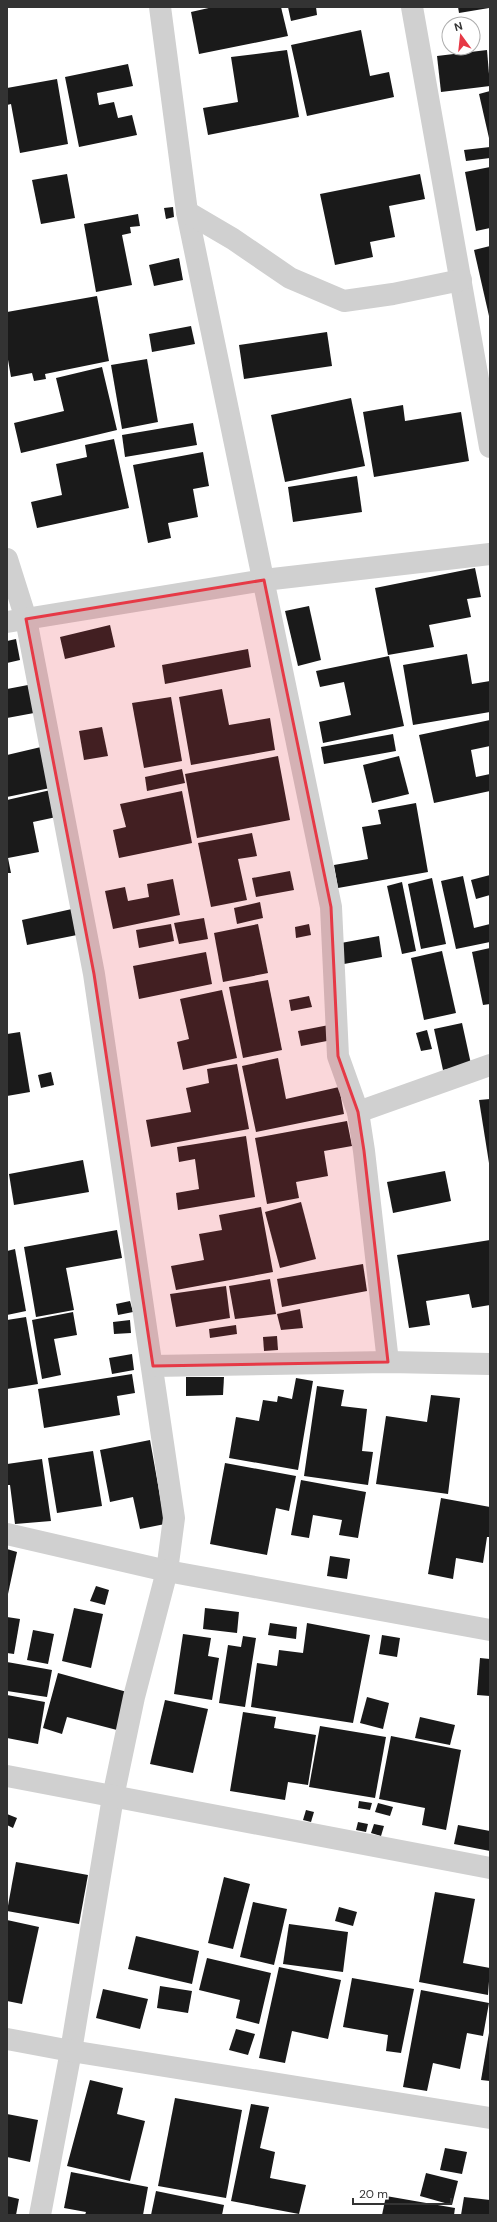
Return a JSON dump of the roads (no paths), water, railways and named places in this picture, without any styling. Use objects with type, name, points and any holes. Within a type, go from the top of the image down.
[{"type":"street","points":[[160,7],[187,212],[331,906],[338,1056],[358,1112],[364,1151],[388,1362]]},
{"type":"street","points":[[412,7],[490,447]]},
{"type":"street","points":[[187,212],[233,239],[290,278],[344,301],[393,294],[461,280]]},
{"type":"street","points":[[17,620],[264,580],[490,554]]},
{"type":"street","points":[[7,559],[17,620],[94,974],[153,1366],[174,1518],[167,1571],[134,1697],[113,1797],[71,2052],[40,2215]]},
{"type":"street","points":[[358,1112],[490,1065]]},
{"type":"street","points":[[153,1366],[388,1362],[490,1364]]},
{"type":"street","points":[[7,1534],[167,1571],[490,1630]]},
{"type":"street","points":[[7,1776],[490,1868]]},
{"type":"street","points":[[7,2039],[71,2052],[490,2118]]}]
